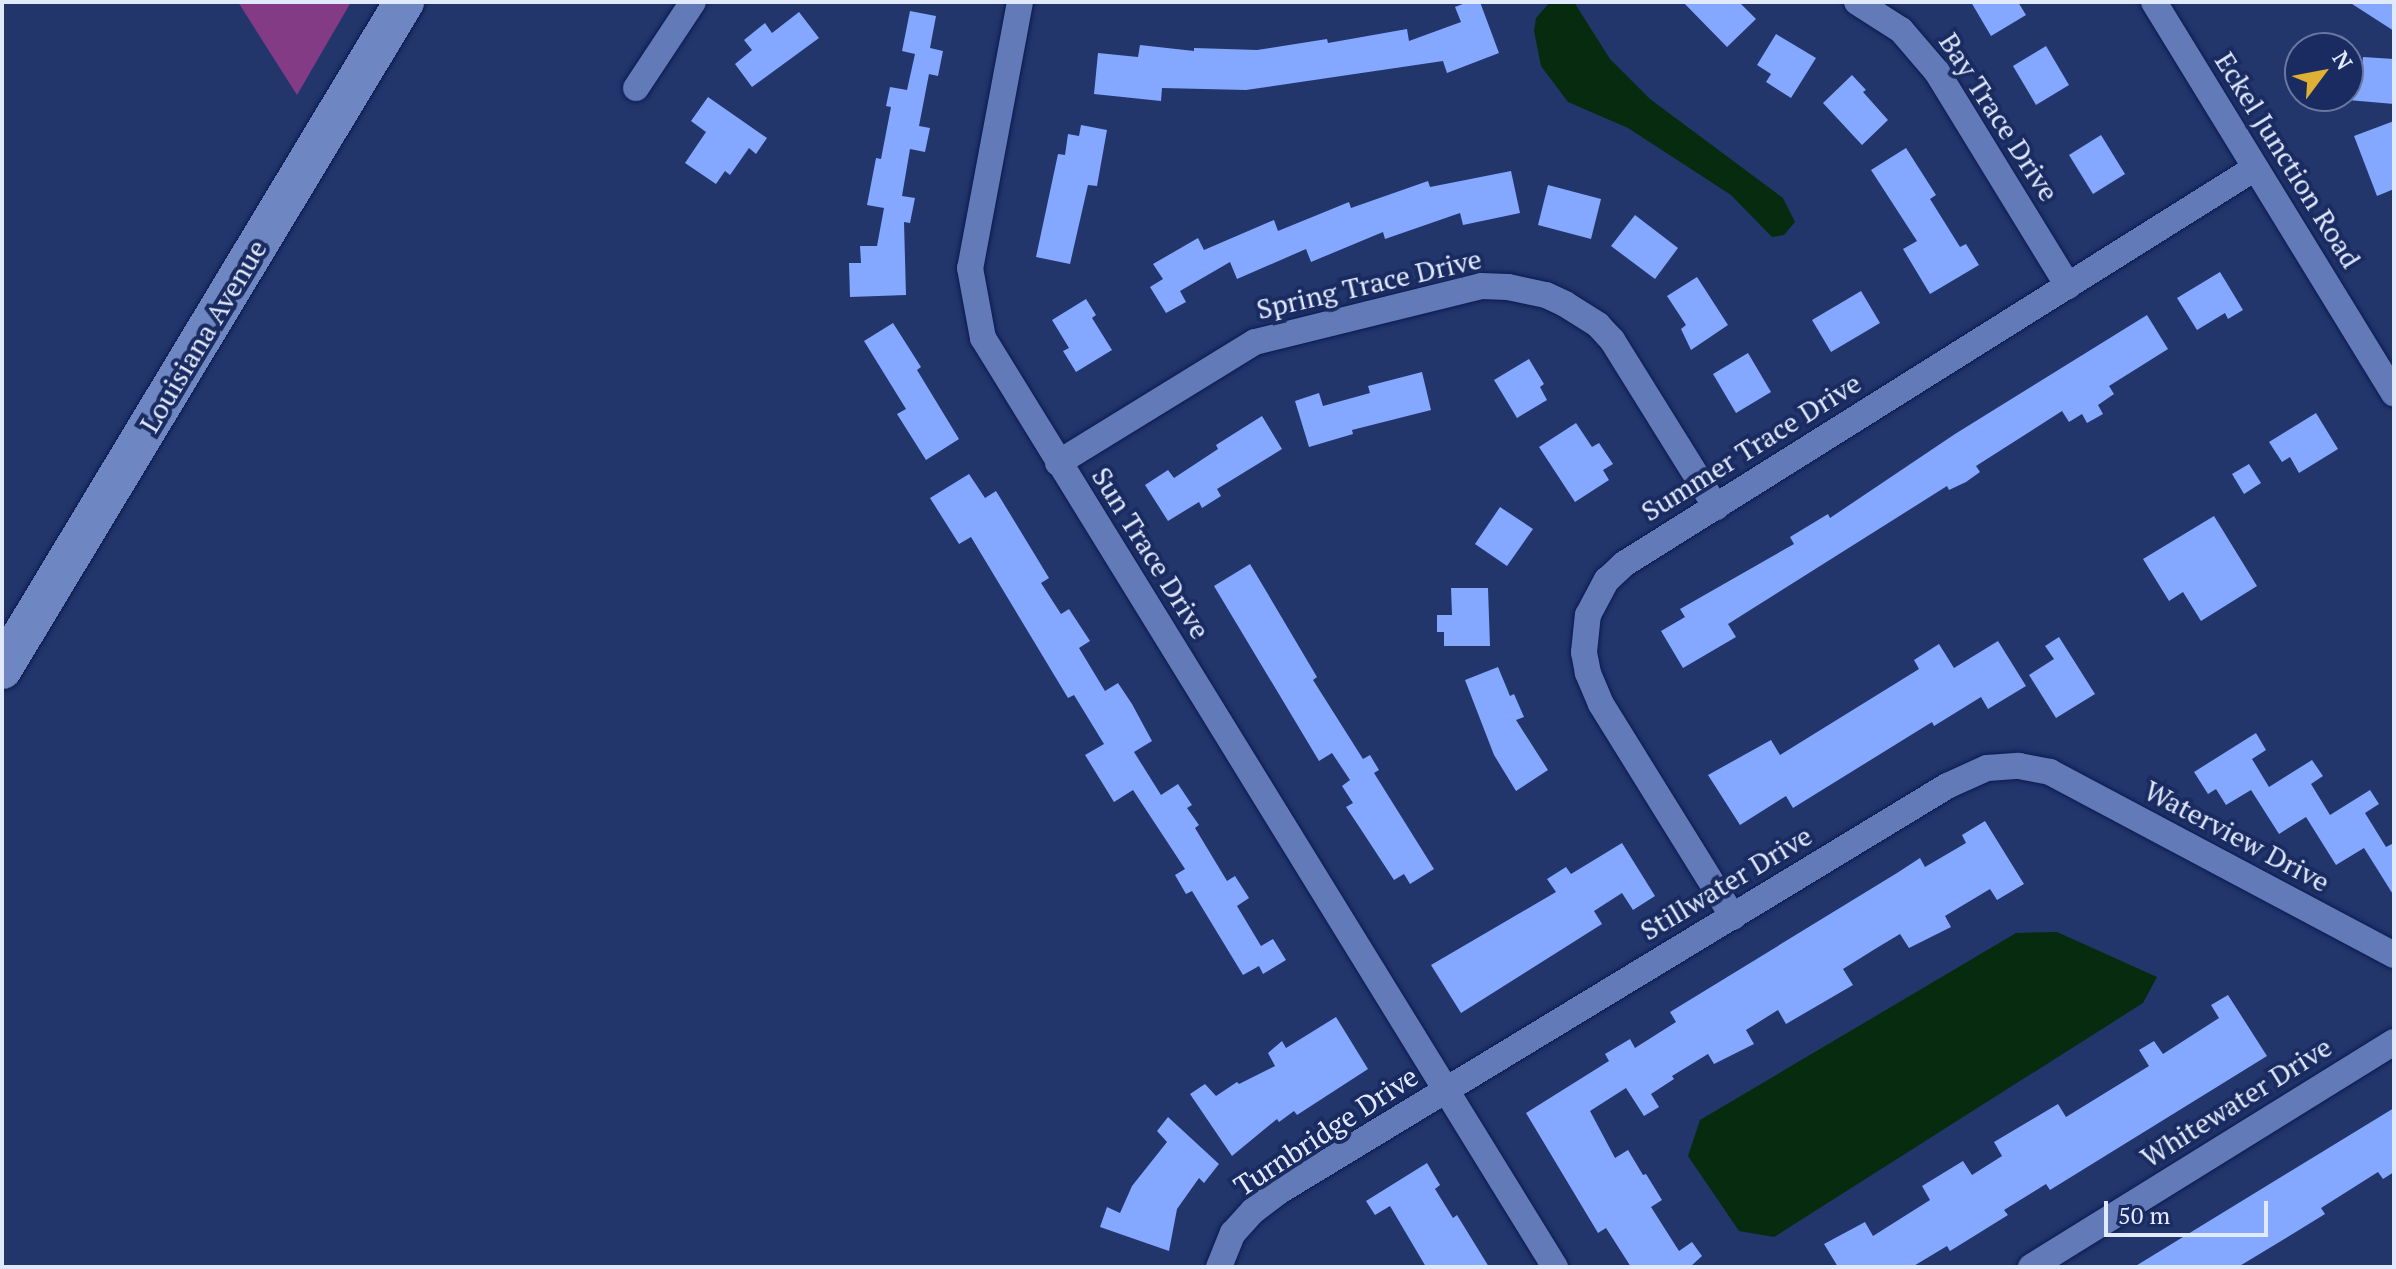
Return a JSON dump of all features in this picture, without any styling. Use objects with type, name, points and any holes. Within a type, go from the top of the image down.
[{"type":"main road","name":"Louisiana Avenue","points":[[2,669],[404,2]]},
{"type":"street","points":[[636,88],[693,2]]},
{"type":"street","name":"Sun Trace Drive","points":[[1020,2],[970,268],[983,338],[1555,1267]]},
{"type":"street","name":"Bay Trace Drive","points":[[1857,2],[1901,30],[1937,72],[2068,286]]},
{"type":"street","name":"Eckel Junction Road","points":[[2154,2],[2394,393]]},
{"type":"street","name":"Summer Trace Drive","points":[[1733,917],[1601,704],[1584,652],[1588,615],[1607,580],[1624,564],[2255,168]]},
{"type":"street","name":"Spring Trace Drive","points":[[1058,463],[1255,342],[1481,286],[1508,287],[1546,295],[1598,325],[1612,340],[1716,507]]},
{"type":"street","name":"Stillwater Drive","points":[[1446,1091],[1947,786],[1987,768],[2019,766],[2050,772]]},
{"type":"street","name":"Waterview Drive","points":[[2050,772],[2394,955]]},
{"type":"street","name":"Whitewater Drive","points":[[2031,1267],[2394,1042]]},
{"type":"street","name":"Turnbridge Drive","points":[[1219,1267],[1233,1233],[1253,1211],[1446,1091]]},
{"type":"shaded area","points":[[238,2],[351,2],[297,95]]},
{"type":"shaded area","points":[[1550,2],[1574,2],[1610,59],[1650,99],[1783,198],[1795,222],[1784,235],[1772,237],[1731,195],[1628,128],[1568,102],[1541,66],[1534,31],[1536,18]]},
{"type":"shaded area","points":[[2057,932],[2157,977],[2143,1003],[1774,1237],[1739,1231],[1688,1156],[1700,1120],[2016,933]]},
{"type":"building","points":[[1480,2],[1499,53],[1447,73],[1443,61],[1246,90],[1162,88],[1161,101],[1094,94],[1098,53],[1138,57],[1140,45],[1194,51],[1194,48],[1257,50],[1327,39],[1328,43],[1407,29],[1409,41],[1461,22],[1455,7]]},
{"type":"building","points":[[1683,2],[1739,2],[1756,19],[1727,47]]},
{"type":"building","points":[[1971,2],[2018,2],[2026,15],[1991,36]]},
{"type":"building","points":[[2349,2],[2394,2],[2394,31]]},
{"type":"building","points":[[910,11],[936,16],[930,48],[943,51],[938,76],[929,74],[919,126],[930,128],[925,152],[910,149],[902,196],[915,198],[910,223],[904,222],[906,295],[850,297],[849,263],[861,263],[860,246],[877,246],[884,208],[867,205],[876,158],[881,159],[891,107],[886,106],[890,87],[907,90],[915,54],[902,51]]},
{"type":"building","points":[[799,12],[819,38],[752,87],[735,64],[752,50],[744,40],[765,23],[772,33]]},
{"type":"building","points":[[1776,34],[1816,58],[1791,98],[1766,82],[1771,74],[1757,65]]},
{"type":"building","points":[[2046,46],[2069,85],[2036,105],[2013,66]]},
{"type":"building","points":[[2364,57],[2394,59],[2394,104],[2364,101]]},
{"type":"building","points":[[1852,75],[1888,120],[1862,145],[1823,103]]},
{"type":"building","points":[[708,97],[767,138],[756,154],[749,148],[730,175],[725,171],[716,184],[685,163],[706,132],[691,121]]},
{"type":"building","points":[[2394,121],[2394,189],[2377,196],[2354,136]]},
{"type":"building","points":[[1081,125],[1107,130],[1097,186],[1088,185],[1070,264],[1036,257],[1058,154],[1065,155],[1068,134],[1079,136]]},
{"type":"building","points":[[2101,135],[2125,174],[2093,194],[2069,155]]},
{"type":"building","points":[[1906,148],[1936,195],[1930,199],[1960,247],[1966,244],[1979,265],[1930,294],[1903,249],[1917,241],[1871,170]]},
{"type":"building","points":[[1511,171],[1520,213],[1463,225],[1460,213],[1385,239],[1383,232],[1311,262],[1306,249],[1237,279],[1230,262],[1180,291],[1186,302],[1166,313],[1150,287],[1163,279],[1153,264],[1198,238],[1204,250],[1274,220],[1278,231],[1349,202],[1351,208],[1428,181],[1430,187]]},
{"type":"building","points":[[1548,185],[1601,199],[1591,239],[1538,225]]},
{"type":"building","points":[[1635,215],[1678,248],[1655,279],[1611,246]]},
{"type":"building","points":[[2220,272],[2243,310],[2228,319],[2225,313],[2197,330],[2177,298]]},
{"type":"building","points":[[1697,277],[1728,325],[1691,350],[1681,329],[1686,325],[1667,296]]},
{"type":"building","points":[[1861,291],[1880,323],[1831,352],[1812,320]]},
{"type":"building","points":[[1086,299],[1096,315],[1092,318],[1112,350],[1076,372],[1063,351],[1069,348],[1052,320]]},
{"type":"building","points":[[2147,315],[2168,349],[2109,386],[2114,394],[2098,405],[2103,414],[2087,423],[2082,414],[2069,422],[2062,411],[1976,466],[1980,472],[1966,482],[1949,490],[1947,486],[1728,624],[1736,637],[1683,668],[1661,631],[1685,617],[1680,609],[1794,544],[1790,537],[1828,514],[1830,518],[1955,434]]},
{"type":"building","points":[[893,323],[921,367],[917,370],[959,439],[926,460],[897,414],[906,409],[864,341]]},
{"type":"building","points":[[1748,353],[1771,392],[1736,413],[1713,374]]},
{"type":"building","points":[[1529,359],[1544,384],[1540,387],[1547,400],[1517,418],[1494,380]]},
{"type":"building","points":[[1422,372],[1431,410],[1352,430],[1353,434],[1309,447],[1295,401],[1319,393],[1323,406],[1370,393],[1368,386]]},
{"type":"building","points":[[2316,413],[2338,449],[2299,473],[2290,457],[2282,462],[2269,442]]},
{"type":"building","points":[[1262,416],[1282,449],[1217,489],[1221,496],[1202,508],[1199,502],[1168,521],[1145,485],[1168,470],[1174,478],[1218,449],[1216,445]]},
{"type":"building","points":[[1576,423],[1592,447],[1599,443],[1613,464],[1603,470],[1609,480],[1575,502],[1539,447]]},
{"type":"building","points":[[2249,464],[2261,483],[2244,494],[2232,474]]},
{"type":"building","points":[[969,474],[985,498],[996,491],[1049,578],[1041,583],[1061,614],[1069,609],[1090,641],[1079,648],[1105,691],[1118,683],[1132,704],[1152,741],[1134,752],[1161,795],[1178,784],[1192,805],[1187,808],[1199,825],[1195,828],[1227,881],[1235,876],[1249,898],[1237,906],[1261,946],[1273,939],[1286,960],[1263,974],[1259,966],[1243,975],[1192,891],[1186,894],[1175,875],[1185,869],[1133,790],[1114,802],[1085,755],[1104,744],[1074,695],[1068,698],[971,537],[959,544],[930,498]]},
{"type":"building","points":[[1500,507],[1533,529],[1507,566],[1475,544]]},
{"type":"building","points":[[2214,516],[2257,586],[2201,621],[2183,592],[2169,601],[2143,559]]},
{"type":"building","points":[[1250,564],[1317,677],[1313,680],[1363,759],[1370,755],[1379,770],[1374,773],[1434,869],[1410,884],[1404,874],[1394,880],[1346,807],[1353,803],[1342,786],[1350,780],[1332,753],[1319,761],[1214,586]]},
{"type":"building","points":[[1451,588],[1488,588],[1490,646],[1444,646],[1444,632],[1437,632],[1437,615],[1452,615]]},
{"type":"building","points":[[2059,637],[2095,694],[2056,718],[2029,675],[2054,659],[2045,646]]},
{"type":"building","points":[[1998,641],[2026,686],[1988,709],[1981,697],[1934,726],[1932,722],[1793,808],[1786,796],[1740,825],[1708,775],[1771,740],[1780,755],[1919,669],[1914,660],[1939,644],[1954,668]]},
{"type":"building","points":[[1498,667],[1510,696],[1514,694],[1524,717],[1516,720],[1548,770],[1516,791],[1494,755],[1465,680]]},
{"type":"building","points":[[2256,733],[2266,750],[2252,759],[2269,787],[2312,760],[2323,776],[2311,784],[2330,815],[2370,790],[2379,804],[2365,813],[2386,847],[2394,843],[2394,896],[2364,848],[2336,865],[2306,817],[2279,834],[2251,790],[2226,805],[2216,789],[2208,794],[2194,772]]},
{"type":"building","points":[[1985,821],[2024,884],[1997,900],[1990,889],[1945,916],[1951,927],[1909,948],[1900,934],[1875,949],[1843,969],[1853,985],[1786,1024],[1778,1010],[1746,1030],[1754,1044],[1714,1064],[1708,1054],[1672,1076],[1674,1079],[1651,1094],[1659,1107],[1644,1116],[1626,1088],[1590,1111],[1615,1158],[1628,1150],[1643,1175],[1646,1174],[1662,1200],[1651,1207],[1679,1251],[1692,1242],[1702,1256],[1690,1267],[1631,1267],[1606,1228],[1598,1233],[1526,1113],[1609,1061],[1605,1054],[1630,1039],[1635,1048],[1676,1022],[1670,1012],[1920,858],[1925,867],[1966,843],[1962,835]]},
{"type":"building","points":[[1622,843],[1655,896],[1633,910],[1622,893],[1594,911],[1602,924],[1461,1013],[1431,965],[1556,892],[1547,879],[1566,867],[1571,874]]},
{"type":"building","points":[[2228,995],[2267,1056],[2050,1190],[2046,1184],[2004,1210],[2008,1215],[1950,1251],[1947,1246],[1912,1267],[1838,1267],[1824,1244],[1865,1222],[1873,1236],[1930,1200],[1922,1186],[1963,1161],[1972,1175],[2002,1156],[1994,1142],[2058,1104],[2066,1117],[2149,1066],[2139,1050],[2154,1041],[2163,1054],[2219,1018],[2211,1005]]},
{"type":"building","points":[[1336,1017],[1368,1069],[1297,1115],[1294,1111],[1279,1122],[1277,1119],[1232,1156],[1190,1094],[1205,1084],[1216,1096],[1237,1082],[1239,1084],[1275,1066],[1268,1053],[1282,1041],[1286,1048]]},
{"type":"building","points":[[2394,1108],[2394,1172],[2383,1179],[2378,1172],[2321,1208],[2325,1214],[2238,1267],[2134,1267]]},
{"type":"building","points":[[1168,1117],[1219,1164],[1204,1183],[1199,1178],[1177,1209],[1169,1251],[1100,1227],[1107,1207],[1120,1213],[1132,1186],[1167,1142],[1157,1131]]},
{"type":"building","points":[[1427,1163],[1440,1185],[1435,1189],[1453,1218],[1457,1215],[1489,1267],[1426,1267],[1390,1206],[1375,1215],[1366,1201]]}]
